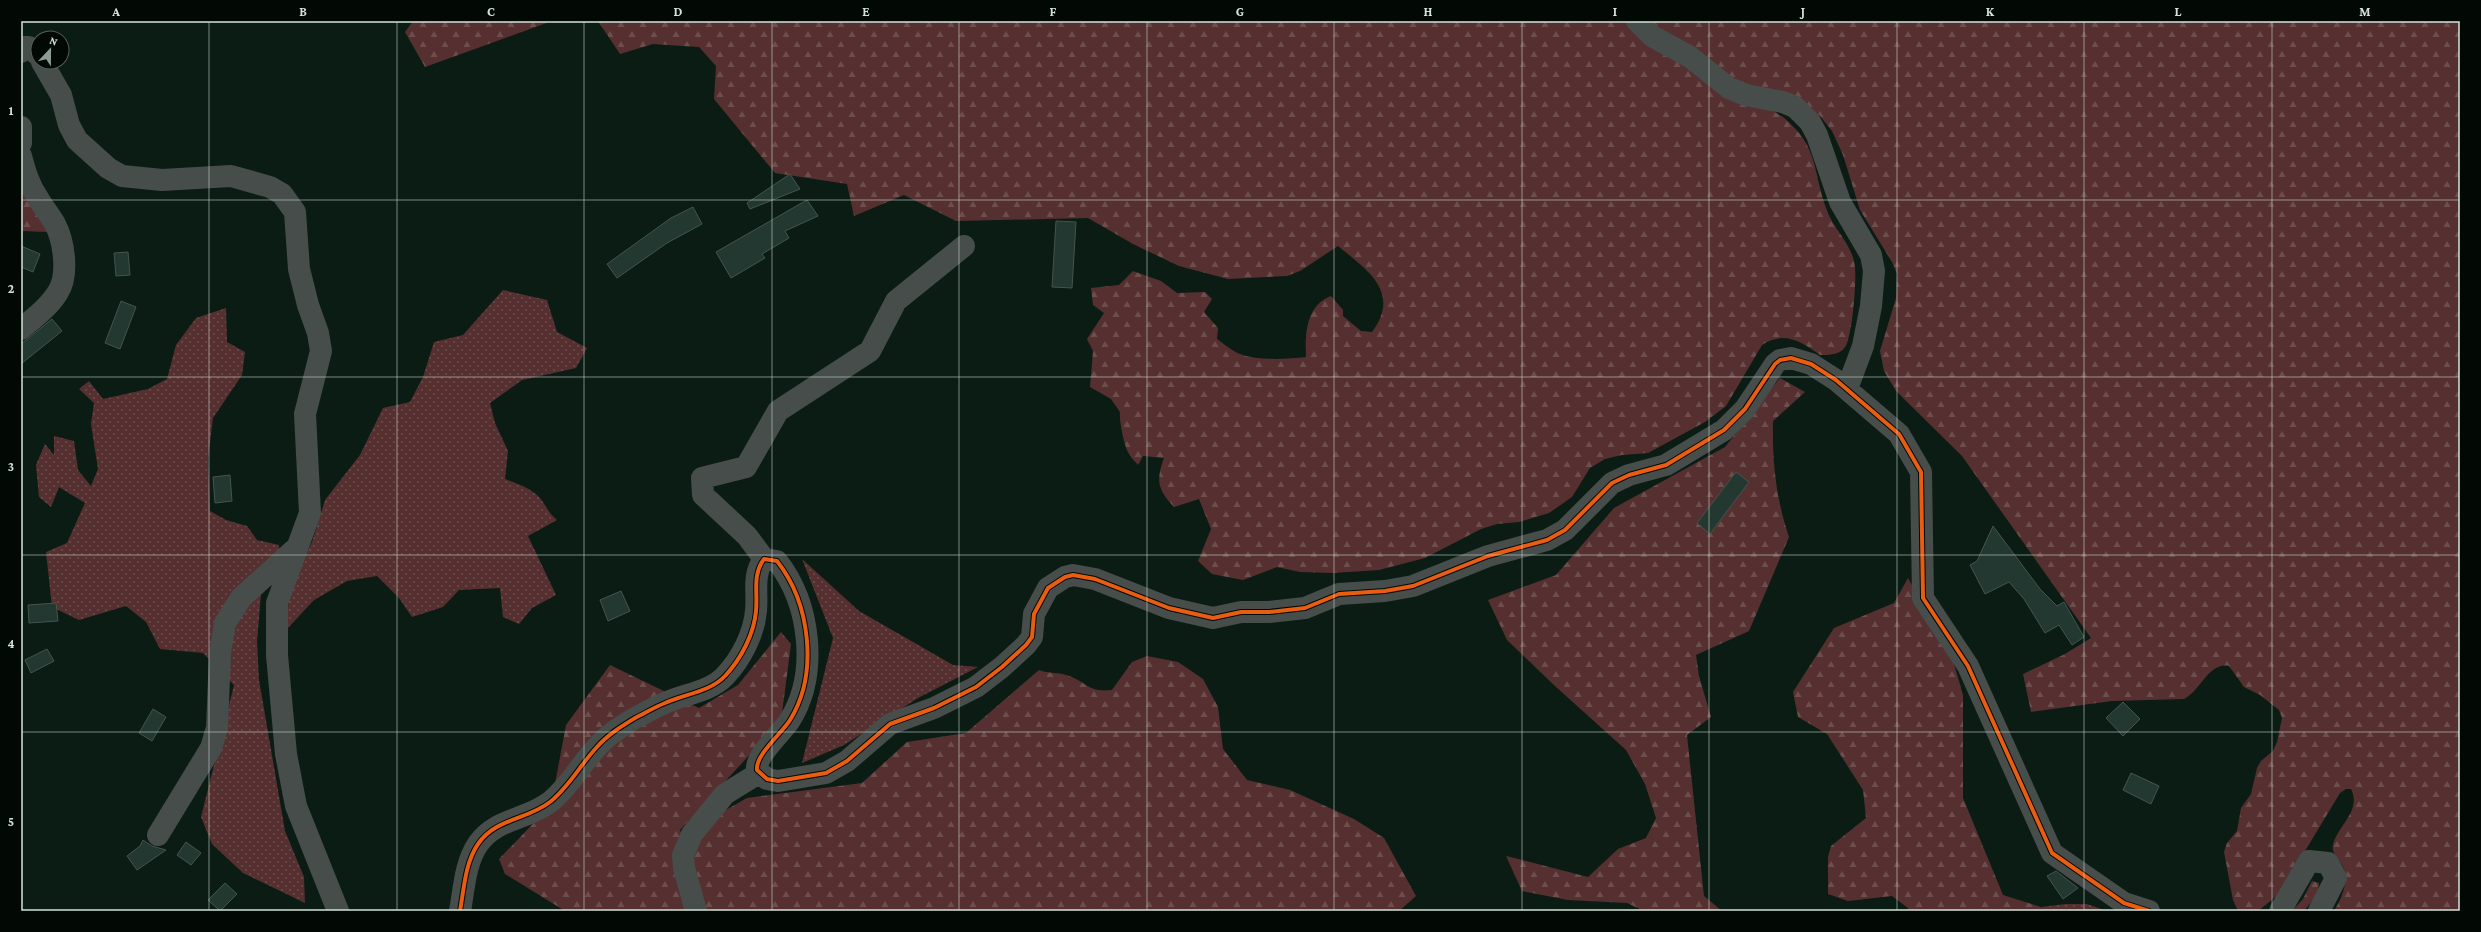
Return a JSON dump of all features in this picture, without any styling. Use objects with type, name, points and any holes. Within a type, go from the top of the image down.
[{"type":"street","points":[[1637,21],[1652,36],[1690,57],[1729,88],[1746,95],[1789,104],[1801,112],[1813,129],[1825,156],[1840,202],[1871,255],[1874,270],[1871,306],[1863,346],[1847,389]]},
{"type":"street","points":[[21,52],[24,47],[30,47]]},
{"type":"street","points":[[47,70],[61,95],[69,125],[77,140],[108,168],[122,176],[162,180],[231,176],[270,187],[282,194],[295,212],[299,268],[308,305],[318,332],[321,351],[305,414],[310,513],[282,588],[276,616],[286,754],[296,806],[338,911]]},
{"type":"street","points":[[21,127],[21,143]]},
{"type":"street","points":[[21,156],[31,186],[55,225],[62,247],[63,263],[62,278],[58,293],[42,311],[21,329]]},
{"type":"street","points":[[964,246],[896,301],[870,351],[778,411],[746,467],[702,478],[703,495],[747,536],[764,559],[778,561],[790,582],[805,623],[808,652],[805,681],[795,710],[786,726],[759,759],[757,766],[759,773],[767,779],[778,781],[826,773],[847,761],[890,724],[934,708],[976,687],[1002,667],[1026,645],[1032,637],[1034,614],[1048,588],[1065,577],[1073,575],[1095,579],[1169,608],[1213,618],[1241,612],[1269,612],[1305,608],[1339,594],[1385,591],[1414,586],[1488,556],[1529,546],[1556,536],[1574,521],[1612,483],[1629,475],[1666,465],[1724,430],[1746,409],[1780,360],[1791,358],[1804,361],[1825,372],[1899,434],[1921,472],[1923,598],[1968,666],[2052,853],[2124,904],[2149,911]]},
{"type":"street","points":[[158,834],[211,748],[217,728],[220,653],[225,623],[241,598],[298,547]]},
{"type":"street","points":[[460,911],[470,862],[478,845],[488,833],[507,821],[539,810],[549,803],[569,783],[596,747],[617,730],[665,702],[709,687],[725,676],[741,654],[752,630],[756,611],[756,575],[764,559]]},
{"type":"street","points":[[696,911],[684,868],[683,855],[692,834],[725,794],[759,773]]},
{"type":"street","points":[[2280,911],[2309,860],[2328,863],[2336,878],[2319,911]]},
{"type":"green space","points":[[413,21],[552,21],[425,67],[405,32]]},
{"type":"green space","points":[[598,21],[1627,21],[1783,117],[1803,138],[1813,159],[1826,208],[1852,254],[1854,261],[1855,291],[1848,342],[1840,352],[1827,355],[1820,355],[1800,342],[1785,338],[1778,338],[1762,345],[1726,406],[1705,422],[1648,453],[1622,455],[1605,459],[1590,468],[1572,497],[1549,513],[1519,522],[1497,524],[1481,529],[1425,558],[1379,570],[1333,573],[1300,572],[1277,567],[1243,580],[1212,574],[1198,561],[1211,529],[1199,499],[1174,507],[1168,501],[1161,489],[1159,478],[1164,458],[1143,456],[1138,465],[1126,449],[1121,426],[1120,412],[1111,399],[1090,387],[1093,351],[1087,339],[1104,313],[1093,305],[1091,288],[1119,285],[1133,271],[1161,281],[1177,293],[1205,292],[1212,299],[1204,312],[1218,328],[1217,339],[1228,347],[1240,354],[1256,358],[1298,358],[1306,357],[1307,330],[1312,313],[1316,306],[1331,296],[1343,310],[1343,316],[1361,331],[1372,332],[1380,318],[1383,305],[1382,293],[1377,283],[1369,273],[1338,246],[1300,271],[1287,276],[1228,279],[1179,266],[1133,244],[1088,218],[956,221],[904,195],[854,216],[847,184],[775,173],[714,99],[716,66],[699,47],[653,44],[620,54]]},
{"type":"green space","points":[[1650,21],[2460,21],[2460,911],[2334,911],[2342,896],[2346,878],[2342,864],[2333,851],[2333,845],[2354,804],[2354,797],[2351,789],[2346,789],[2340,793],[2279,894],[2258,911],[2238,911],[2233,900],[2224,852],[2227,843],[2237,831],[2241,808],[2251,794],[2257,768],[2261,761],[2273,751],[2277,742],[2282,718],[2279,710],[2260,695],[2244,687],[2229,666],[2216,668],[2190,695],[2184,699],[2112,701],[2031,712],[2023,674],[2065,654],[2091,638],[1962,456],[1896,391],[1884,371],[1880,351],[1896,298],[1897,274],[1892,262],[1860,210],[1843,155],[1832,131],[1820,116],[1799,100],[1750,86],[1733,79]]},
{"type":"green space","points":[[21,189],[50,232],[21,231]]},
{"type":"green space","points":[[503,290],[547,300],[557,332],[587,348],[576,368],[522,380],[490,403],[495,423],[508,451],[505,479],[523,486],[539,497],[551,515],[557,520],[528,536],[556,595],[532,608],[519,624],[503,617],[500,588],[459,590],[443,607],[412,617],[399,598],[377,576],[347,581],[314,600],[286,630],[290,586],[312,542],[325,500],[360,455],[383,408],[410,402],[423,377],[434,342],[463,335]]},
{"type":"green space","points":[[226,308],[227,342],[245,352],[242,375],[213,418],[208,459],[210,511],[226,520],[247,526],[257,540],[279,545],[280,566],[261,594],[257,641],[259,680],[285,831],[304,877],[305,903],[243,873],[212,844],[201,817],[234,685],[203,653],[160,649],[146,622],[126,606],[79,620],[52,607],[46,552],[67,543],[85,503],[59,487],[51,507],[39,497],[36,465],[45,444],[54,455],[54,436],[74,441],[78,470],[91,486],[98,469],[91,424],[94,403],[79,389],[89,381],[103,399],[148,389],[167,379],[176,345],[196,318]]},
{"type":"green space","points":[[1780,378],[1805,392],[1773,421],[1773,451],[1776,480],[1781,508],[1789,537],[1749,631],[1696,655],[1699,676],[1711,717],[1687,735],[1704,896],[1722,911],[1644,911],[1627,903],[1568,900],[1522,891],[1506,856],[1588,877],[1618,849],[1646,838],[1656,818],[1645,784],[1626,750],[1507,640],[1488,600],[1556,575],[1614,508],[1725,447]]},
{"type":"green space","points":[[802,559],[859,611],[953,665],[978,667],[918,698],[844,745],[802,763],[833,638]]},
{"type":"green space","points":[[1908,578],[1954,664],[1963,695],[1963,798],[2003,895],[2041,907],[2043,911],[1907,911],[1908,908],[1892,896],[1848,901],[1828,894],[1828,857],[1831,846],[1866,818],[1863,790],[1827,734],[1798,717],[1793,692],[1834,628],[1894,603]]},
{"type":"green space","points":[[781,632],[791,644],[781,721],[680,830],[688,852],[715,816],[747,798],[862,783],[907,742],[966,733],[1039,670],[1073,677],[1097,690],[1112,690],[1132,662],[1147,656],[1178,662],[1203,679],[1218,707],[1223,749],[1247,780],[1290,790],[1354,819],[1384,838],[1416,896],[1399,911],[565,911],[505,874],[499,859],[551,805],[566,725],[610,665],[699,708],[738,685]]},
{"type":"green space","points":[[2312,881],[2319,883],[2317,895],[2304,911],[2292,911],[2303,899]]},
{"type":"green space","points":[[2066,904],[2087,904],[2107,911],[2043,911],[2041,907]]},
{"type":"building","points":[[790,174],[800,189],[750,209],[747,203]]},
{"type":"building","points":[[807,200],[818,216],[785,231],[789,238],[762,254],[765,258],[731,278],[716,252]]},
{"type":"building","points":[[693,207],[702,224],[667,243],[617,278],[607,264],[671,218]]},
{"type":"building","points":[[1056,221],[1076,222],[1072,288],[1052,287]]},
{"type":"building","points":[[21,246],[40,254],[33,272],[21,267]]},
{"type":"building","points":[[128,252],[130,275],[116,276],[114,253]]},
{"type":"building","points":[[121,301],[136,307],[120,349],[105,343]]},
{"type":"building","points":[[52,319],[62,331],[21,364],[21,344]]},
{"type":"building","points":[[1736,472],[1749,482],[1710,534],[1697,523]]},
{"type":"building","points":[[230,475],[232,501],[215,503],[213,477]]},
{"type":"building","points":[[1993,526],[2040,589],[2057,606],[2064,602],[2084,637],[2072,645],[2059,625],[2045,633],[2024,599],[2009,582],[1985,594],[1970,565],[1977,561]]},
{"type":"building","points":[[621,591],[630,611],[608,621],[600,600]]},
{"type":"building","points":[[56,603],[58,621],[29,623],[28,605]]},
{"type":"building","points":[[47,649],[54,661],[31,673],[25,660]]},
{"type":"building","points":[[2123,702],[2140,719],[2123,736],[2106,718]]},
{"type":"building","points":[[153,709],[166,717],[152,741],[139,733]]},
{"type":"building","points":[[2131,773],[2159,786],[2151,804],[2123,790]]},
{"type":"building","points":[[143,840],[152,846],[166,850],[137,870],[127,856],[140,846]]},
{"type":"building","points":[[186,842],[201,853],[191,865],[177,855]]},
{"type":"building","points":[[2056,871],[2078,888],[2063,899],[2047,876]]},
{"type":"building","points":[[225,883],[237,894],[220,911],[208,900]]},
{"type":"cycle path","points":[[460,911],[470,859],[485,835],[503,824],[541,808],[550,802],[563,790],[601,743],[635,718],[672,700],[712,686],[725,676],[736,662],[750,637],[755,620],[756,584],[758,571],[764,559],[777,561],[788,578],[797,597],[803,617],[807,639],[805,681],[799,701],[790,720],[770,744],[760,758],[758,764],[757,770],[767,779],[778,781],[826,773],[847,761],[890,724],[934,708],[976,687],[1002,667],[1026,645],[1032,637],[1034,614],[1048,588],[1065,577],[1073,575],[1095,579],[1169,608],[1213,618],[1241,612],[1269,612],[1305,608],[1339,594],[1385,591],[1413,586],[1488,556],[1547,540],[1565,530],[1612,483],[1629,475],[1666,465],[1724,430],[1745,409],[1775,364],[1780,360],[1791,358],[1811,364],[1836,380],[1899,434],[1921,472],[1923,598],[1968,666],[2052,853],[2124,903],[2149,911]]}]
